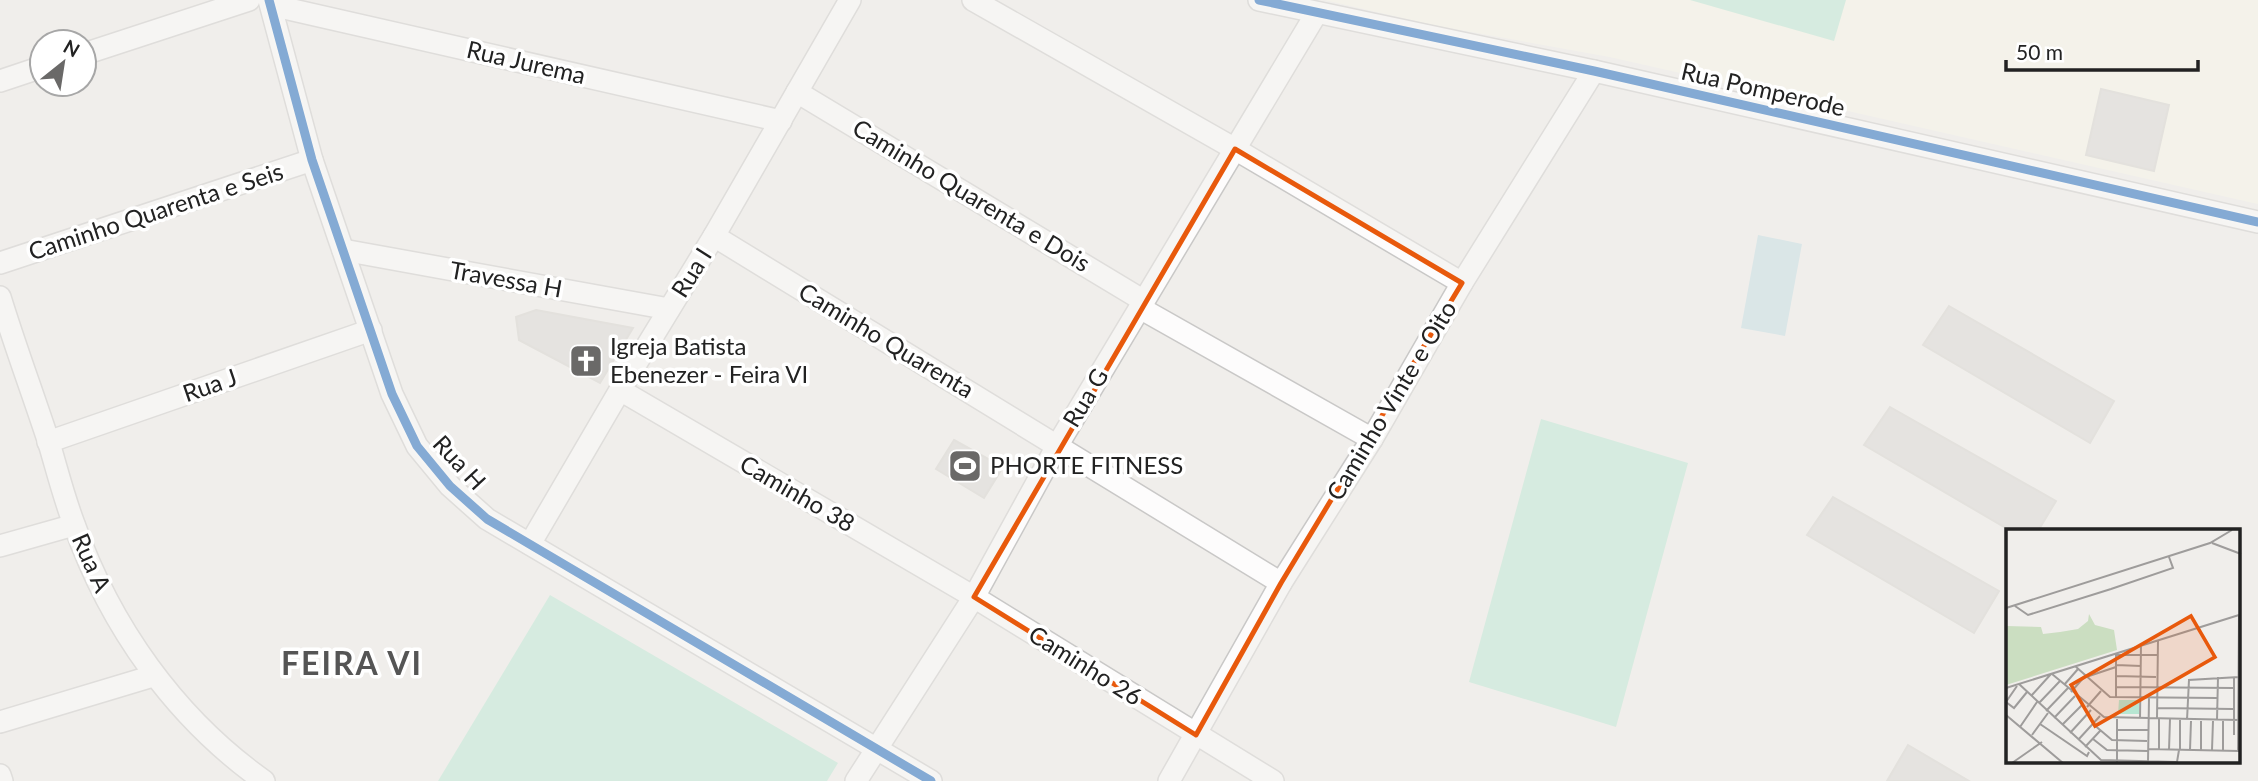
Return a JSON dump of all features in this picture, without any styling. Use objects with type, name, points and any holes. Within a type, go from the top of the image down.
[{"type":"street","points":[[98,49],[249,0]]},
{"type":"street","name":"Rua I","points":[[530,544],[620,390],[715,236],[850,0]]},
{"type":"street","points":[[973,0],[1235,149],[1462,283]]},
{"type":"street","name":"Rua Pomperode","points":[[1259,0],[1594,71],[2258,222]]},
{"type":"street","name":"Rua Jurema","points":[[270,3],[781,121]]},
{"type":"street","name":"Rua H","points":[[270,3],[312,160],[392,394],[417,446],[450,486],[487,520],[932,781]]},
{"type":"street","name":"Rua G","points":[[856,781],[974,597],[1057,446],[1316,14]]},
{"type":"street","name":"Caminho Vinte e Oito","points":[[1169,781],[1281,583],[1372,439],[1462,283],[1594,71]]},
{"type":"street","points":[[0,81],[28,72]]},
{"type":"street","name":"Caminho Quarenta e Dois","points":[[797,92],[1142,304],[1372,439]]},
{"type":"street","name":"Caminho Quarenta e Seis","points":[[0,263],[312,160]]},
{"type":"street","name":"Caminho Quarenta","points":[[715,236],[1281,583]]},
{"type":"street","name":"Travessa H","points":[[343,250],[669,309]]},
{"type":"street","name":"Rua A","points":[[0,297],[10,361],[48,442],[74,525],[100,587],[153,676],[195,721],[264,781]]},
{"type":"street","name":"Rua J","points":[[48,442],[371,330]]},
{"type":"street","name":"Caminho 38","points":[[620,390],[974,597]]},
{"type":"street","points":[[0,547],[74,525]]},
{"type":"street","name":"Caminho 26","points":[[974,597],[1273,781]]},
{"type":"street","points":[[0,722],[153,676]]},
{"type":"street","points":[[0,775],[2,781]]},
{"type":"highlighted area","points":[[1235,149],[1462,283],[1281,583],[1196,735],[974,597]]},
{"type":"shaded area","points":[[1325,0],[2258,0],[2258,204],[1610,57],[1433,25]]},
{"type":"green space","points":[[1690,0],[1846,0],[1834,41]]},
{"type":"green space","points":[[1541,419],[1688,463],[1616,727],[1469,682]]},
{"type":"green space","points":[[550,595],[838,763],[827,781],[438,781]]},
{"type":"water","points":[[1758,235],[1802,244],[1785,336],[1741,328]]},
{"type":"building","points":[[2101,89],[2169,105],[2154,171],[2086,155]]},
{"type":"building","points":[[1949,306],[2114,401],[2090,443],[1923,345]]},
{"type":"building","name":"Igreja Batista Ebenezer - Feira VI","points":[[536,310],[633,328],[600,383],[519,340],[516,317]]},
{"type":"building","points":[[1890,407],[2056,501],[2039,529],[2008,529],[1864,445]]},
{"type":"building","name":"PHORTE FITNESS","points":[[954,440],[1003,467],[984,498],[936,469]]},
{"type":"building","points":[[1833,497],[1999,591],[1974,633],[1807,535]]},
{"type":"building","points":[[1908,745],[1969,781],[1887,781]]},
{"type":"cycle path","points":[[269,0],[312,160],[392,394],[417,446],[450,486],[487,519],[931,781]]},
{"type":"cycle path","points":[[1259,0],[1594,71],[2258,222]]},
{"type":"place","name":"Igreja Batista Ebenezer - Feira VI","points":[[586,361]]},
{"type":"place","name":"PHORTE FITNESS","points":[[965,466]]},
{"type":"district","name":"FEIRA VI","points":[[352,664]]}]
